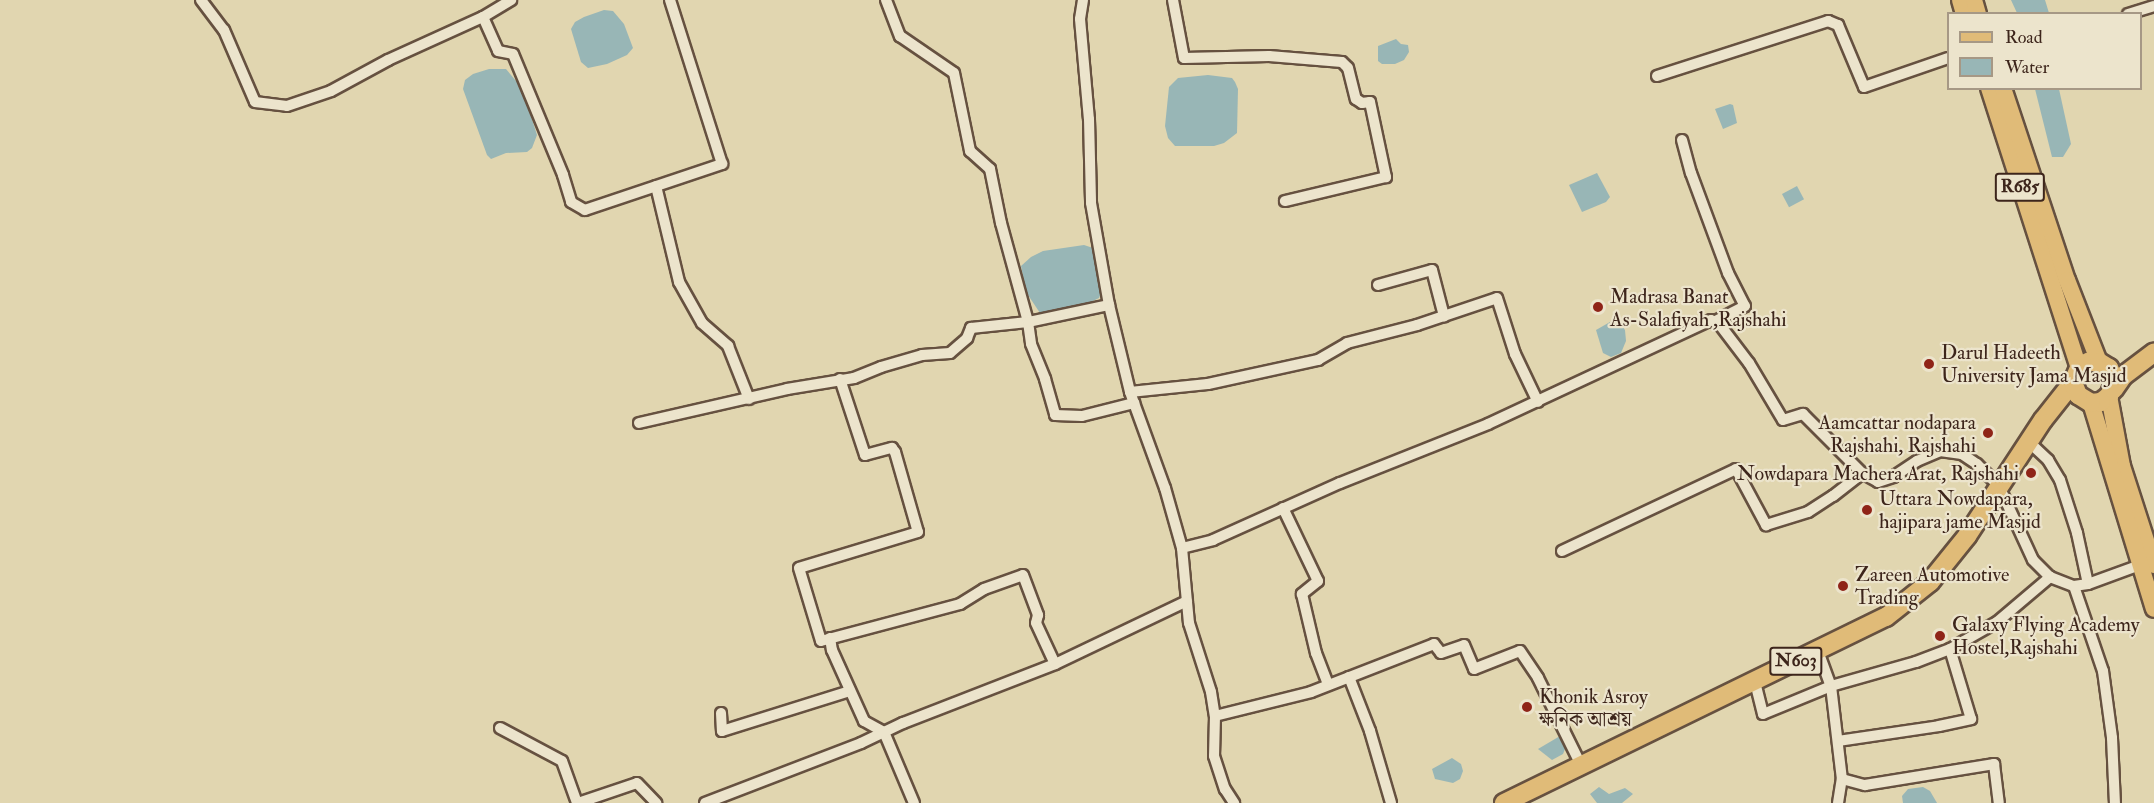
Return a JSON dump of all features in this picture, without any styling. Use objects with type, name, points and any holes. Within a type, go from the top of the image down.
[{"type":"highway","name":"N603","points":[[2028,444],[2058,415],[2087,401],[2101,402],[2111,393],[2123,376],[2154,351]]},
{"type":"highway","name":"N603","points":[[1504,803],[1886,617],[1930,582],[1967,536],[2028,444],[2076,375],[2088,362],[2102,363],[2154,351]]},
{"type":"highway","points":[[2102,363],[2113,373],[2111,393]]},
{"type":"highway","points":[[2076,375],[2078,395],[2087,401]]},
{"type":"main road","name":"R685","points":[[1990,90],[2076,375]]},
{"type":"main road","name":"R685","points":[[2004,90],[2070,290],[2102,363]]},
{"type":"main road","points":[[2111,393],[2122,466],[2150,562],[2154,609]]},
{"type":"main road","points":[[2087,401],[2150,562]]},
{"type":"street","points":[[201,0],[224,30],[255,102],[287,106],[331,91],[388,60],[483,17],[512,0]]},
{"type":"street","points":[[483,17],[498,51],[513,54],[563,175],[571,201],[585,210],[722,164],[670,0]]},
{"type":"street","points":[[886,0],[900,36],[954,73],[970,151],[990,169],[1001,223],[1028,322],[1031,344],[1045,379],[1055,415],[1082,416],[1134,403]]},
{"type":"street","points":[[1083,0],[1080,19],[1089,119],[1091,203],[1109,305],[1130,392],[1165,488],[1182,548],[1189,623],[1211,692],[1215,716],[1214,756],[1226,789],[1234,803]]},
{"type":"street","points":[[1173,0],[1184,58],[1269,56],[1342,62],[1348,68],[1356,99],[1362,103],[1371,102],[1386,177],[1285,201]]},
{"type":"street","points":[[2134,12],[2154,6]]},
{"type":"street","points":[[1657,76],[1742,46],[1828,21],[1838,25],[1864,87],[1947,58]]},
{"type":"street","points":[[1182,548],[1213,540],[1538,402],[1745,306],[1728,273],[1690,173],[1682,140]]},
{"type":"street","points":[[656,186],[679,282],[702,323],[728,346],[749,399]]},
{"type":"street","points":[[1378,285],[1432,270],[1444,316]]},
{"type":"street","points":[[1130,392],[1208,384],[1318,360],[1347,343],[1444,316],[1497,298],[1515,354],[1538,402]]},
{"type":"street","points":[[639,423],[840,379],[854,378],[922,355],[950,353],[967,338],[971,328],[1028,322],[1109,305]]},
{"type":"street","points":[[1716,321],[1749,363],[1783,420],[1803,414],[1862,473],[1878,482],[1893,477],[1917,461],[1940,452],[1962,454],[1977,464],[1999,486],[2033,560],[2050,577],[2074,586],[2088,584],[2150,562]]},
{"type":"street","points":[[840,379],[865,455],[892,448],[895,452],[918,532],[799,568],[821,640],[960,604],[984,589],[1023,575],[1038,615],[1036,623],[1055,664]]},
{"type":"street","points":[[2028,444],[2048,460],[2060,480],[2077,533],[2088,584]]},
{"type":"street","points":[[1562,551],[1736,469],[1766,525],[1808,512],[1862,473]]},
{"type":"street","points":[[1284,508],[1318,581],[1302,594],[1316,652],[1328,685]]},
{"type":"street","points":[[1755,682],[1762,714],[1831,686],[1905,666],[1950,649],[1997,622],[2050,577]]},
{"type":"street","points":[[2074,586],[2103,671],[2112,738],[2115,803]]},
{"type":"street","points":[[705,803],[1055,664],[1187,601]]},
{"type":"street","points":[[830,638],[832,650],[864,721],[884,732],[914,803]]},
{"type":"street","points":[[1215,716],[1328,685],[1434,644],[1441,653],[1464,645],[1474,669],[1520,651],[1538,678],[1581,765]]},
{"type":"street","points":[[1838,741],[1971,719],[1950,649]]},
{"type":"street","points":[[1818,651],[1831,686],[1842,779],[1838,803]]},
{"type":"street","points":[[1349,677],[1370,731],[1391,803]]},
{"type":"street","points":[[721,713],[722,731],[850,691]]},
{"type":"street","points":[[500,728],[562,761],[578,803],[637,783],[656,803]]},
{"type":"street","points":[[1842,779],[1864,785],[1994,764],[1999,803]]},
{"type":"water","points":[[2011,0],[2045,0],[2049,12],[2017,12]]},
{"type":"water","points":[[604,10],[613,11],[624,24],[633,48],[627,55],[607,64],[588,68],[581,62],[571,29],[575,22]]},
{"type":"water","points":[[1396,39],[1401,44],[1408,45],[1409,52],[1404,60],[1395,64],[1382,64],[1378,61],[1378,46]]},
{"type":"water","points":[[489,69],[506,69],[522,88],[537,135],[532,148],[527,152],[506,153],[491,159],[487,155],[463,89],[465,80],[473,74]]},
{"type":"water","points":[[1208,75],[1232,78],[1235,82],[1238,89],[1237,133],[1224,143],[1214,146],[1175,146],[1168,138],[1165,126],[1169,87],[1178,78]]},
{"type":"water","points":[[2035,90],[2059,90],[2071,144],[2063,157],[2052,157]]},
{"type":"water","points":[[1733,105],[1737,123],[1723,129],[1715,109]]},
{"type":"water","points":[[1597,173],[1610,197],[1606,202],[1582,212],[1569,185]]},
{"type":"water","points":[[1797,186],[1804,199],[1789,207],[1782,194]]},
{"type":"water","points":[[1084,245],[1093,248],[1098,259],[1102,291],[1099,298],[1079,308],[1040,313],[1026,292],[1021,266],[1031,257],[1043,251]]},
{"type":"water","points":[[1618,321],[1625,330],[1626,341],[1621,353],[1611,357],[1603,353],[1596,330],[1610,322]]},
{"type":"water","points":[[1560,736],[1565,749],[1563,754],[1552,760],[1538,749]]},
{"type":"water","points":[[1452,758],[1461,764],[1463,771],[1460,779],[1453,783],[1435,779],[1432,769]]},
{"type":"water","points":[[1599,787],[1609,794],[1625,788],[1633,794],[1622,803],[1597,803],[1590,794]]},
{"type":"water","points":[[1923,787],[1930,791],[1937,803],[1903,803],[1902,796],[1908,789]]},
{"type":"place","name":"Madrasa Banat As-Salafiyah ,Rajshahi","points":[[1598,307]]},
{"type":"place","name":"Darul Hadeeth University Jama Masjid","points":[[1929,364]]},
{"type":"place","name":"Aamcattar nodapara Rajshahi, Rajshahi","points":[[1988,433]]},
{"type":"place","name":"Nowdapara Machera Arat, Rajshahi","points":[[2031,473]]},
{"type":"place","name":"Uttara Nowdapara, hajipara jame Masjid","points":[[1867,510]]},
{"type":"place","name":"Zareen Automotive Trading","points":[[1843,586]]},
{"type":"place","name":"Galaxy Flying Academy Hostel,Rajshahi","points":[[1940,636]]},
{"type":"place","name":"Khonik Asroy ক্ষনিক আশ্রয়","points":[[1527,707]]}]
